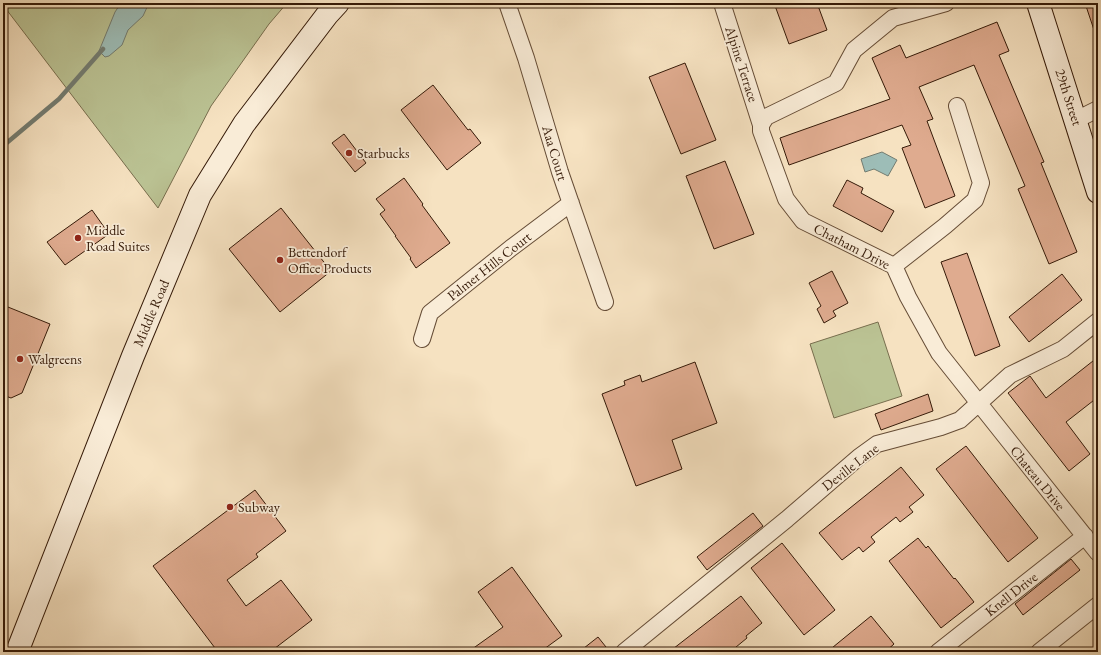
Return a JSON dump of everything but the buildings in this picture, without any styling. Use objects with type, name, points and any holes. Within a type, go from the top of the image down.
[{"type":"main road","name":"Middle Road","points":[[17,652],[133,356],[200,195],[244,124],[327,15],[338,3]]},
{"type":"main road","name":"29th Street","points":[[1038,3],[1098,192]]},
{"type":"street","name":"Aaa Court","points":[[507,3],[526,58],[560,172],[605,302]]},
{"type":"street","name":"Alpine Terrace","points":[[722,3],[761,125]]},
{"type":"street","points":[[761,125],[766,117],[836,83],[854,50],[893,18],[946,3]]},
{"type":"street","points":[[894,266],[945,226],[975,200],[981,183],[957,106]]},
{"type":"street","points":[[1076,120],[1098,109]]},
{"type":"street","name":"Chatham Drive","points":[[761,125],[761,131],[786,199],[803,221],[894,266],[908,297],[939,353],[978,403]]},
{"type":"street","name":"Palmer Hills Court","points":[[422,339],[430,313],[511,248],[571,203]]},
{"type":"street","name":"Deville Lane","points":[[624,652],[781,524],[859,457],[877,444],[941,427],[960,420],[1010,375],[1063,349],[1098,321]]},
{"type":"street","name":"Chateau Drive","points":[[978,403],[1098,553]]},
{"type":"street","name":"Knell Drive","points":[[938,652],[1085,536]]},
{"type":"street","points":[[1039,652],[1098,605]]},
{"type":"green space","points":[[3,3],[287,3],[269,24],[211,106],[158,208],[3,5]]},
{"type":"green space","points":[[878,322],[902,396],[834,418],[810,344]]},
{"type":"water","points":[[121,3],[149,3],[143,16],[128,30],[122,45],[109,56],[105,57],[99,51],[115,12]]},
{"type":"water","points":[[882,152],[897,160],[888,176],[874,169],[865,172],[861,159]]},
{"type":"waterway","points":[[3,146],[59,99],[103,49]]},
{"type":"place","name":"Starbucks","points":[[349,153]]},
{"type":"place","name":"Middle Road Suites","points":[[78,238]]},
{"type":"place","name":"Bettendorf Office Products","points":[[280,260]]},
{"type":"place","name":"Walgreens","points":[[20,359]]},
{"type":"place","name":"Subway","points":[[230,507]]}]
